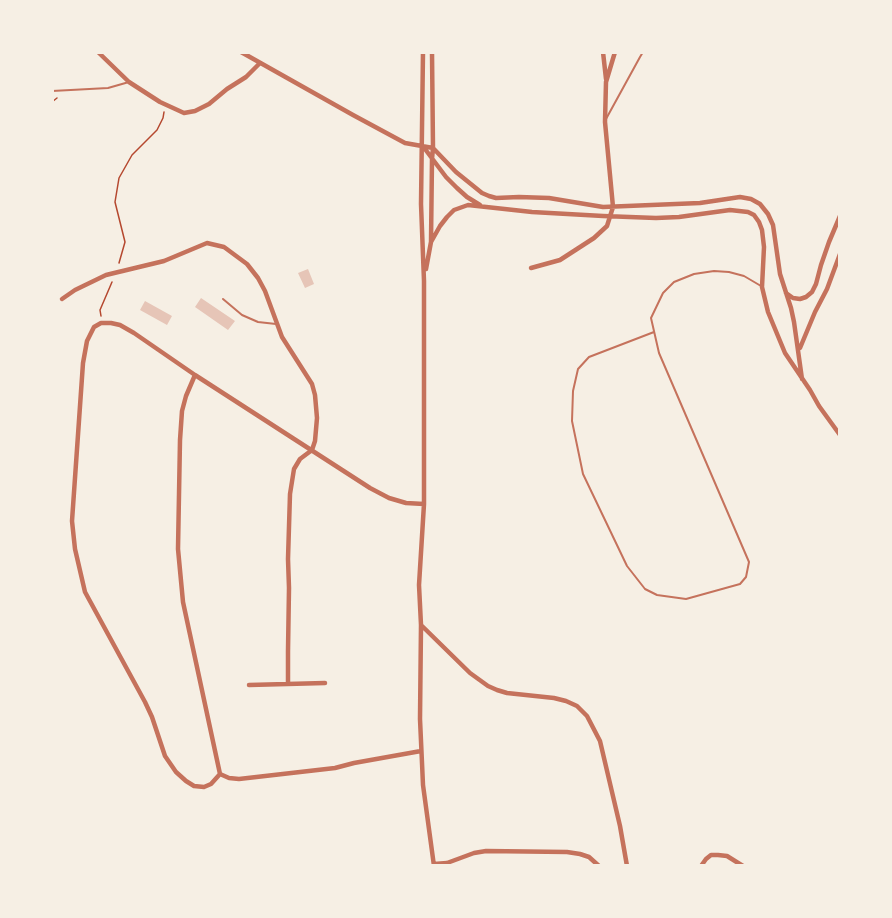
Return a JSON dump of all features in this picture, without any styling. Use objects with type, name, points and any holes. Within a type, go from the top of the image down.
[{"type":"street","points":[[98,52],[129,81],[165,104],[184,112],[195,111],[210,104],[227,89],[246,77],[260,63]]},
{"type":"street","points":[[241,52],[405,143],[433,148],[456,172],[489,196],[549,198],[603,207],[700,203],[740,197],[760,204],[773,225],[780,274],[792,315],[799,351],[802,379]]},
{"type":"street","points":[[423,52],[424,504],[419,585],[421,751],[425,804],[434,865],[486,851],[567,852],[589,857],[599,866]]},
{"type":"street","points":[[424,281],[431,242],[432,52]]},
{"type":"street","points":[[531,268],[560,260],[607,226],[613,207],[605,122],[606,82],[603,52]]},
{"type":"street","points":[[606,82],[615,52]]},
{"type":"street","points":[[422,146],[457,188],[483,206]]},
{"type":"street","points":[[431,242],[440,225],[454,210],[468,205],[532,212],[656,218],[730,210],[748,212],[754,215],[762,230],[764,247],[762,287],[768,312],[785,353],[840,435]]},
{"type":"street","points":[[786,293],[793,298],[800,299],[812,292],[840,216]]},
{"type":"street","points":[[62,299],[106,275],[164,261],[207,243],[224,247],[247,264],[258,278],[282,337],[312,384],[317,418],[312,450],[300,459],[294,469],[290,494],[288,684]]},
{"type":"street","points":[[799,351],[840,254]]},
{"type":"street","points":[[220,774],[204,787],[186,782],[176,772],[165,756],[145,702],[85,592],[75,549],[72,521],[83,363],[87,341],[94,327],[101,323],[120,325],[370,488],[389,498],[424,504]]},
{"type":"street","points":[[195,375],[182,411],[178,549],[183,602],[220,774]]},
{"type":"street","points":[[421,625],[470,673],[488,686],[507,693],[566,701],[577,706],[587,716],[600,741],[627,866]]},
{"type":"street","points":[[249,685],[325,683]]},
{"type":"street","points":[[220,774],[239,779],[335,768],[421,751]]},
{"type":"street","points":[[702,866],[711,855],[727,856],[743,866]]},
{"type":"lane","points":[[605,122],[644,52]]},
{"type":"lane","points":[[52,91],[108,88],[129,81]]},
{"type":"lane","points":[[654,332],[589,357],[578,369],[573,391],[572,421],[583,474],[627,566],[645,589],[657,595],[686,599],[740,584],[746,577],[749,562],[658,353],[654,332],[651,318],[663,293],[674,282],[694,274],[714,271],[729,272],[744,276],[762,287]]},
{"type":"lane","points":[[223,299],[242,315],[258,322],[276,324]]},
{"type":"path","points":[[101,323],[100,310],[116,273],[125,242],[115,202],[118,178],[132,155],[157,130],[163,118],[165,104]]},
{"type":"building","points":[[308,269],[314,284],[305,288],[298,273]]},
{"type":"building","points":[[201,298],[235,321],[228,330],[195,307]]},
{"type":"building","points":[[145,301],[172,316],[167,325],[140,310]]}]
